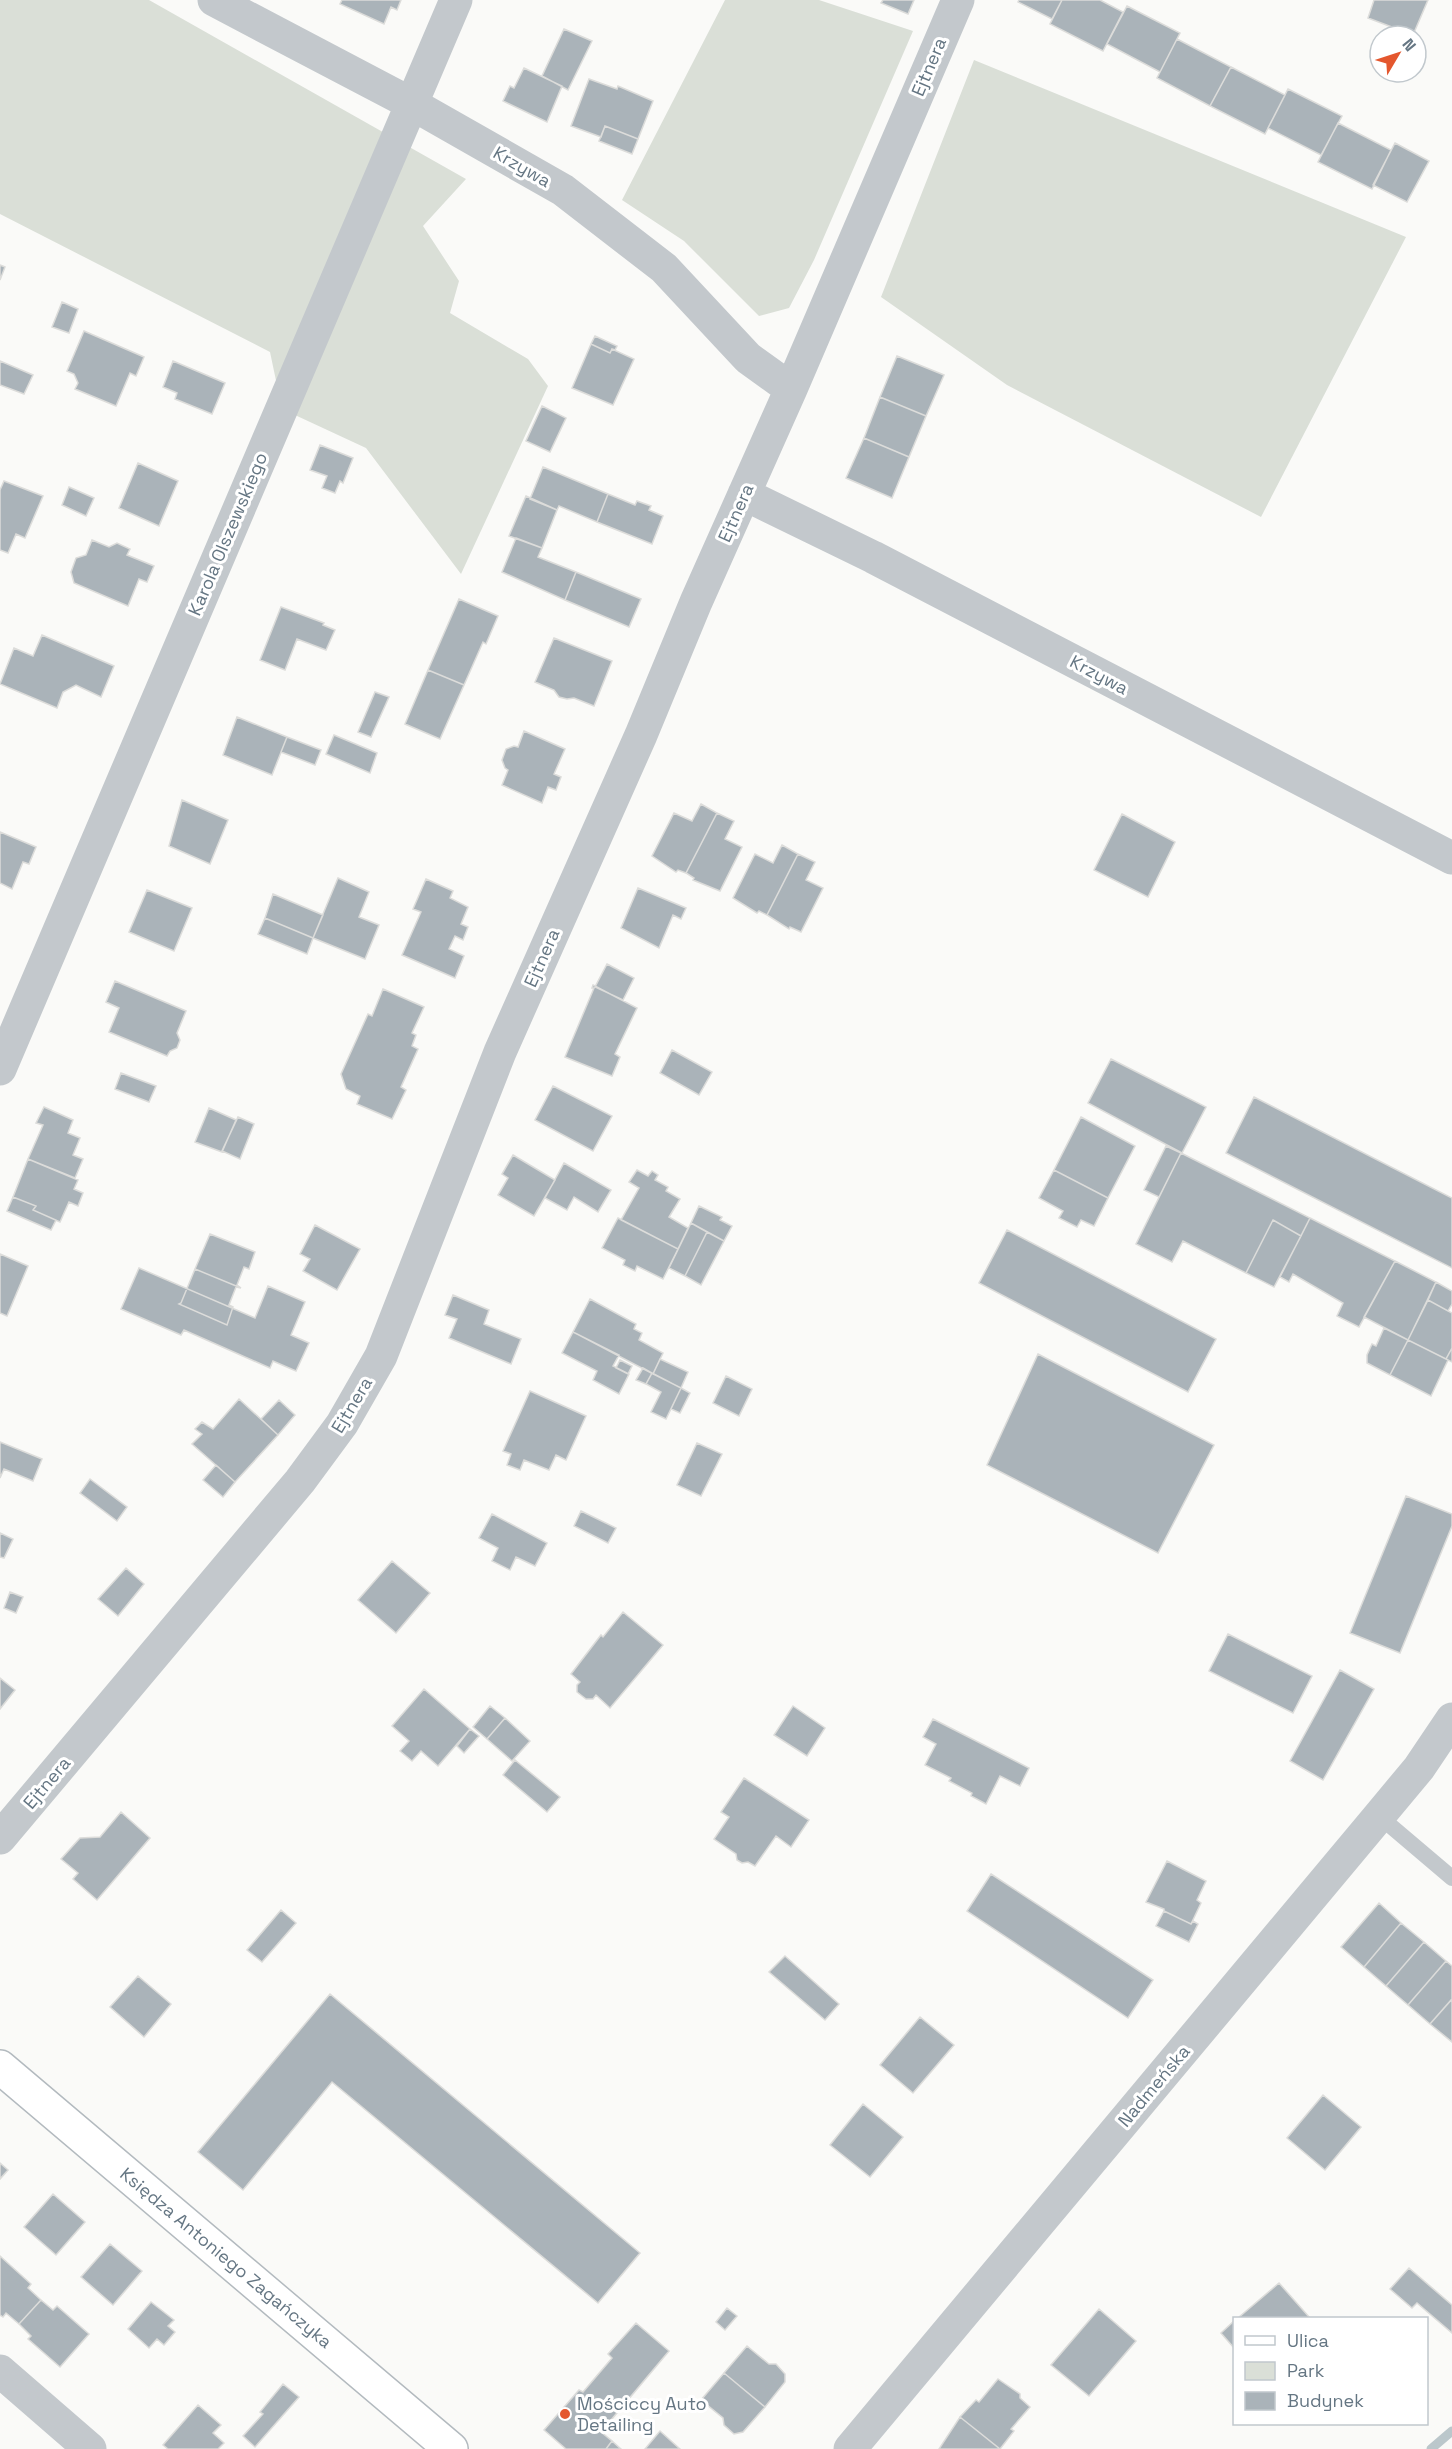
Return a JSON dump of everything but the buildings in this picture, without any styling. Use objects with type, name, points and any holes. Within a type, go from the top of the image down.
[{"type":"street","name":"Krzywa","points":[[214,0],[412,104],[563,190],[664,268],[748,358],[791,389]]},
{"type":"street","name":"Karola Olszewskiego","points":[[0,1069],[456,0]]},
{"type":"street","name":"Ejtnera","points":[[0,1838],[300,1481],[342,1424],[381,1356],[500,1052],[791,389],[958,0]]},
{"type":"street","name":"Krzywa","points":[[744,494],[873,557],[1452,858]]},
{"type":"street","name":"Nadmeńska","points":[[850,2449],[1419,1768],[1452,1719]]},
{"type":"street","name":"Księdza Antoniego Zagańczyka","points":[[0,2067],[452,2449]]},
{"type":"street","points":[[0,2372],[90,2449]]},
{"type":"lane","points":[[1379,1816],[1452,1878]]},
{"type":"green space","points":[[0,0],[149,0],[466,179],[423,226],[459,281],[450,313],[528,359],[548,386],[461,574],[366,448],[282,409],[270,352],[0,214]]},
{"type":"green space","points":[[725,0],[819,0],[913,31],[814,260],[789,308],[759,316],[684,241],[622,200]]},
{"type":"green space","points":[[974,60],[1406,237],[1261,517],[1007,385],[881,297]]},
{"type":"waterway","points":[[1431,2449],[1452,2431]]},
{"type":"place","name":"Mościccy Auto Detailing","points":[[565,2414]]}]
